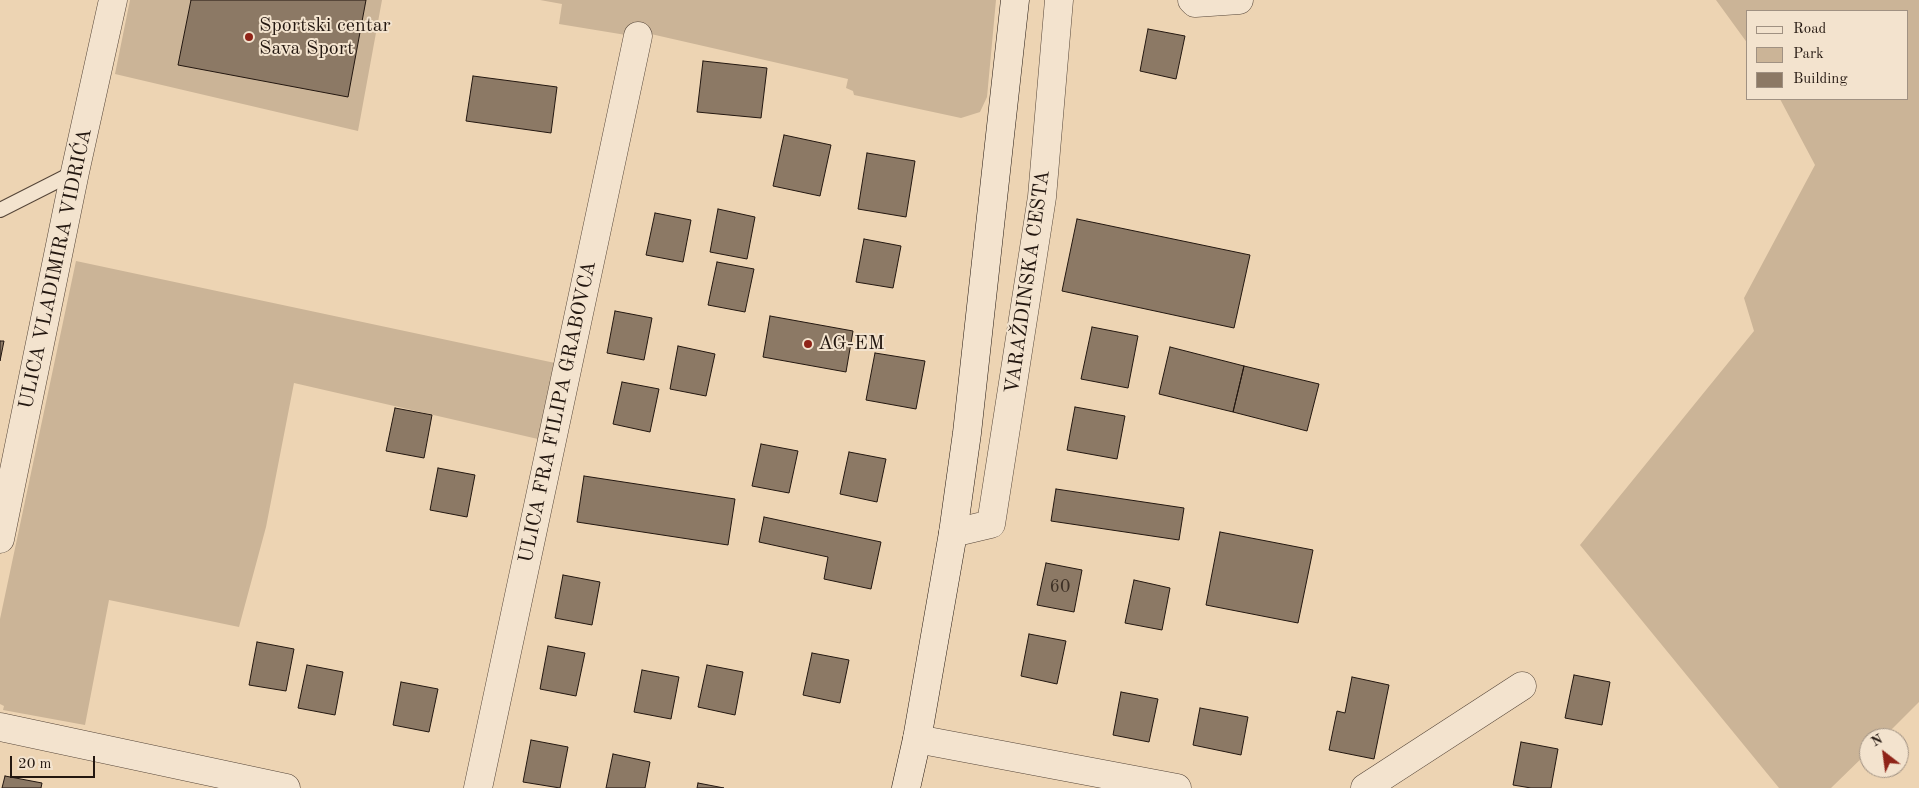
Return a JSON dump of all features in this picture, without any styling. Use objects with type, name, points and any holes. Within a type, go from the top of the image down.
[{"type":"street","name":"ULICA VLADIMIRA VIDRIĆA","points":[[0,539],[75,172],[113,0]]},
{"type":"street","name":"VARAŽDINSKA CESTA","points":[[906,788],[917,739],[953,533],[967,433],[1015,0]]},
{"type":"street","name":"VARAŽDINSKA CESTA","points":[[953,533],[992,524],[1042,197],[1059,0]]},
{"type":"street","points":[[1192,0],[1195,3],[1239,0]]},
{"type":"street","name":"ULICA FRA FILIPA GRABOVCA","points":[[478,788],[638,36]]},
{"type":"street","points":[[1364,788],[1522,686]]},
{"type":"street","points":[[0,727],[286,788]]},
{"type":"street","points":[[917,739],[1177,788]]},
{"type":"lane","points":[[0,210],[75,172]]},
{"type":"green space","name":"Sportski centar Sava Sport","points":[[130,0],[382,0],[358,131],[115,74]]},
{"type":"green space","points":[[540,0],[996,0],[987,97],[980,112],[961,118],[854,95],[853,91],[846,88],[848,79],[629,29],[626,35],[559,24],[562,4]]},
{"type":"green space","points":[[1716,0],[1919,0],[1919,702],[1893,728],[1859,728],[1859,761],[1831,788],[1779,788],[1580,545],[1754,331],[1744,298],[1815,165],[1781,100],[1909,100],[1909,10],[1746,10],[1746,41]]},
{"type":"green space","points":[[76,261],[555,363],[538,439],[294,383],[266,527],[239,627],[109,600],[85,725],[3,710],[4,706],[0,704],[0,619]]},
{"type":"building","points":[[191,0],[366,0],[348,97],[178,65]]},
{"type":"building","points":[[1148,29],[1185,36],[1176,79],[1140,71]]},
{"type":"building","points":[[703,61],[767,68],[761,118],[697,112]]},
{"type":"building","points":[[473,76],[557,87],[551,133],[466,121]]},
{"type":"building","points":[[784,135],[831,145],[820,196],[773,186]]},
{"type":"building","points":[[867,153],[915,161],[906,217],[858,209]]},
{"type":"building","points":[[718,209],[755,217],[747,259],[710,252]]},
{"type":"building","points":[[655,213],[691,220],[683,262],[646,255]]},
{"type":"building","points":[[1077,219],[1250,255],[1234,328],[1062,291]]},
{"type":"building","points":[[864,239],[901,246],[893,288],[856,282]]},
{"type":"building","points":[[717,262],[754,269],[745,312],[708,305]]},
{"type":"building","points":[[615,311],[652,318],[644,360],[607,353]]},
{"type":"building","name":"AG-EM","points":[[770,316],[853,331],[846,372],[763,357]]},
{"type":"building","points":[[1092,327],[1138,336],[1128,388],[1081,379]]},
{"type":"building","points":[[0,341],[4,341],[0,361]]},
{"type":"building","points":[[678,346],[715,354],[706,396],[670,389]]},
{"type":"building","points":[[1170,347],[1244,366],[1233,412],[1159,394]]},
{"type":"building","points":[[875,353],[925,361],[916,409],[866,400]]},
{"type":"building","points":[[1244,366],[1319,384],[1307,431],[1233,412]]},
{"type":"building","points":[[622,382],[659,389],[650,432],[613,424]]},
{"type":"building","points":[[1075,407],[1125,416],[1117,459],[1067,450]]},
{"type":"building","points":[[395,408],[432,415],[424,458],[386,451]]},
{"type":"building","points":[[761,444],[798,451],[789,493],[752,486]]},
{"type":"building","points":[[849,452],[886,459],[877,502],[840,494]]},
{"type":"building","points":[[438,468],[475,475],[467,517],[430,510]]},
{"type":"building","points":[[584,476],[735,499],[728,545],[577,522]]},
{"type":"building","points":[[1056,489],[1184,508],[1179,540],[1051,521]]},
{"type":"building","points":[[764,517],[881,542],[871,589],[824,579],[828,557],[759,542]]},
{"type":"building","points":[[1220,532],[1313,550],[1298,623],[1206,605]]},
{"type":"building","points":[[1046,563],[1082,570],[1074,612],[1037,605]]},
{"type":"building","points":[[563,575],[600,582],[592,625],[555,618]]},
{"type":"building","points":[[1134,580],[1170,588],[1162,630],[1125,623]]},
{"type":"building","points":[[1029,634],[1066,641],[1057,684],[1021,676]]},
{"type":"building","points":[[257,642],[294,649],[286,691],[249,685]]},
{"type":"building","points":[[548,646],[585,653],[576,696],[540,689]]},
{"type":"building","points":[[812,653],[849,660],[840,703],[803,695]]},
{"type":"building","points":[[307,665],[343,672],[335,715],[298,708]]},
{"type":"building","points":[[707,665],[743,672],[735,715],[698,707]]},
{"type":"building","points":[[642,670],[679,677],[671,719],[634,712]]},
{"type":"building","points":[[1574,675],[1610,682],[1602,725],[1565,718]]},
{"type":"building","points":[[1352,677],[1389,685],[1374,759],[1329,750],[1337,711],[1345,713]]},
{"type":"building","points":[[401,682],[438,689],[429,732],[393,725]]},
{"type":"building","points":[[1121,692],[1158,699],[1149,742],[1113,735]]},
{"type":"building","points":[[1200,708],[1248,717],[1241,755],[1193,745]]},
{"type":"building","points":[[531,740],[568,747],[560,788],[523,782]]},
{"type":"building","points":[[1521,742],[1558,749],[1551,788],[1531,788],[1513,785]]},
{"type":"building","points":[[613,754],[650,762],[645,788],[606,788]]},
{"type":"building","points":[[5,776],[42,783],[41,788],[2,788]]},
{"type":"building","points":[[698,783],[724,788],[697,788]]},
{"type":"place","name":"Sportski centar Sava Sport","points":[[249,37]]},
{"type":"place","name":"AG-EM","points":[[808,344]]}]
